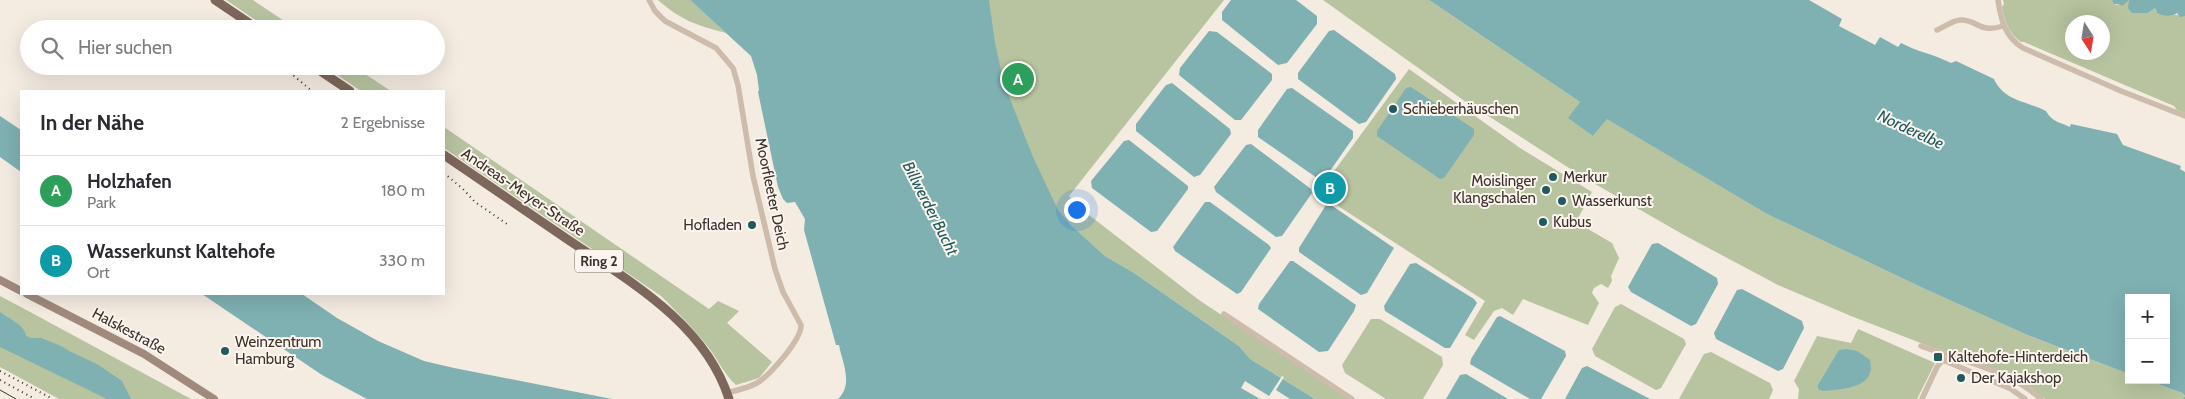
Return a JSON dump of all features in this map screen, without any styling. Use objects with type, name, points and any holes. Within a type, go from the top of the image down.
[{"type":"main road","points":[[215,0],[245,20]]},
{"type":"main road","points":[[326,75],[349,90]]},
{"type":"main road","name":"Andreas-Meyer-Straße","points":[[445,156],[633,284],[674,316],[694,338],[712,363],[728,396]]},
{"type":"street","name":"Moorfleeter Deich","points":[[648,0],[665,21],[716,48],[733,68],[738,85],[753,176],[775,269],[783,292],[802,328],[798,337],[768,375],[753,385],[728,396]]},
{"type":"street","points":[[1998,0],[2003,26],[2012,40],[2023,48],[2121,91],[2185,116]]},
{"type":"street","points":[[1937,30],[1959,20],[1968,21],[1988,29],[2003,26]]},
{"type":"street","points":[[0,280],[20,290]]},
{"type":"street","name":"Halskestraße","points":[[29,295],[144,354],[214,399]]},
{"type":"street","points":[[1224,314],[1352,399]]},
{"type":"street","points":[[1922,346],[2011,389],[2025,399]]},
{"type":"street","points":[[1922,399],[1937,367],[1945,358]]},
{"type":"street","points":[[1945,358],[1961,359],[2014,381],[2041,399]]},
{"type":"green space","points":[[226,0],[253,0],[283,20],[256,20]]},
{"type":"green space","points":[[658,0],[690,0],[726,33],[690,21],[675,13]]},
{"type":"green space","points":[[841,0],[1224,0],[1069,196],[1076,205],[1199,300],[1348,399],[1315,399],[1250,359],[1239,346],[1134,273],[1105,256]]},
{"type":"green space","points":[[1323,0],[1429,0],[1580,102],[1593,136],[1607,118],[1767,214],[2025,334],[2125,372],[2125,384],[2158,384],[2182,393],[2185,397],[2183,399],[2045,399],[2029,386],[2012,377],[1851,316],[1778,285],[1684,235],[1583,177],[1476,108],[1514,119],[1514,116],[1466,102]]},
{"type":"green space","points":[[2003,0],[2112,0],[2116,5],[2129,0],[2137,13],[2148,13],[2155,8],[2156,12],[2185,16],[2185,113],[2177,110],[2174,106],[2066,60],[2110,60],[2110,15],[2065,15],[2065,59],[2021,42],[2013,35],[2008,26],[2002,7],[2004,4]]},
{"type":"green space","points":[[1409,69],[1520,148],[1592,192],[1576,222],[1612,243],[1619,258],[1608,288],[1601,284],[1594,288],[1592,293],[1599,303],[1588,325],[1523,299],[1513,315],[1502,308],[1494,311],[1474,340],[1465,335],[1485,301],[1318,193]]},
{"type":"green space","points":[[337,75],[367,75],[389,90],[360,90]]},
{"type":"green space","points":[[445,128],[709,309],[718,301],[739,311],[727,323],[772,362],[759,378],[736,385],[703,341],[661,296],[445,149]]},
{"type":"green space","points":[[0,296],[191,399],[59,399],[0,367]]},
{"type":"green space","points":[[1621,304],[1684,339],[1686,344],[1661,388],[1656,390],[1595,356],[1592,349],[1615,307]]},
{"type":"green space","points":[[1371,319],[1380,319],[1442,357],[1443,365],[1423,399],[1386,399],[1345,373],[1342,365]]},
{"type":"green space","points":[[1858,329],[1935,363],[1917,399],[1798,399],[1799,389],[1794,381],[1817,336],[1851,343]]},
{"type":"green space","points":[[1711,352],[1770,383],[1773,390],[1769,399],[1679,399],[1704,354]]},
{"type":"water","name":"Billwerder Bucht","points":[[690,0],[989,0],[995,43],[1004,84],[1033,157],[1058,210],[1072,226],[1105,256],[1134,273],[1239,346],[1250,359],[1315,399],[838,399],[843,393],[846,380],[839,345],[836,345],[804,230],[805,219],[795,202],[787,203],[783,199],[778,187],[758,92],[757,75],[751,56]]},
{"type":"water","points":[[1231,0],[1296,0],[1317,16],[1317,24],[1287,63],[1278,65],[1222,20],[1222,12]]},
{"type":"water","name":"Norderelbe","points":[[1429,0],[1809,0],[1842,19],[1839,26],[1875,45],[1880,37],[1898,47],[1901,43],[1951,63],[1956,61],[1994,79],[2004,92],[2016,100],[2046,111],[2053,119],[2070,127],[2071,124],[2117,134],[2123,145],[2181,166],[2180,169],[2185,172],[2185,396],[2182,393],[2158,384],[2170,384],[2170,294],[2125,294],[2125,372],[2025,334],[1767,214],[1607,119],[1593,136],[1568,118],[1580,102]]},
{"type":"water","points":[[2112,0],[2129,0],[2122,6],[2114,4]]},
{"type":"water","points":[[2129,0],[2185,0],[2185,16],[2180,17],[2177,13],[2170,16],[2162,15],[2157,13],[2155,8],[2148,13],[2132,13],[2128,8]]},
{"type":"water","points":[[1334,30],[1395,74],[1396,79],[1366,122],[1359,124],[1298,79],[1298,73],[1329,31]]},
{"type":"water","points":[[1209,31],[1217,32],[1272,74],[1272,80],[1241,120],[1235,120],[1179,75],[1180,68]]},
{"type":"water","points":[[1172,83],[1230,129],[1231,134],[1200,175],[1194,177],[1136,131],[1136,124],[1166,85]]},
{"type":"water","points":[[1411,87],[1474,129],[1474,135],[1444,178],[1440,179],[1377,136],[1377,131],[1406,88]]},
{"type":"water","points":[[1292,88],[1353,131],[1353,138],[1325,178],[1317,178],[1258,137],[1258,130],[1287,89]]},
{"type":"water","points":[[0,116],[20,129],[20,171],[0,157]]},
{"type":"water","points":[[1129,140],[1188,186],[1188,189],[1157,231],[1151,232],[1092,188],[1091,181],[1124,141]]},
{"type":"water","points":[[1251,144],[1311,189],[1312,193],[1282,236],[1276,237],[1216,192],[1214,187],[1246,145]]},
{"type":"water","points":[[1205,202],[1210,202],[1271,248],[1241,292],[1237,294],[1175,251],[1173,247]]},
{"type":"water","points":[[1326,205],[1331,205],[1394,248],[1367,293],[1361,295],[1299,252],[1299,248]]},
{"type":"water","points":[[1658,243],[1717,278],[1718,284],[1696,324],[1691,326],[1631,292],[1628,287],[1652,244]]},
{"type":"water","points":[[1290,261],[1293,261],[1356,305],[1328,351],[1319,352],[1258,309],[1259,304]]},
{"type":"water","points":[[1416,263],[1474,299],[1477,303],[1450,348],[1445,348],[1385,311],[1384,306],[1410,264]]},
{"type":"water","points":[[1742,289],[1802,321],[1804,328],[1783,369],[1778,371],[1716,339],[1714,333],[1737,290]]},
{"type":"water","points":[[203,295],[303,295],[337,318],[378,341],[424,361],[612,399],[367,399],[322,375]]},
{"type":"water","points":[[0,312],[19,325],[26,336],[41,338],[97,364],[122,381],[131,399],[107,399],[0,347]]},
{"type":"water","points":[[1500,316],[1565,351],[1566,356],[1541,399],[1530,399],[1470,364],[1471,359],[1497,317]]},
{"type":"water","points":[[1839,350],[1857,351],[1870,360],[1871,369],[1869,376],[1864,382],[1849,388],[1823,391],[1818,389],[1818,385]]},
{"type":"water","points":[[1587,366],[1650,399],[1565,399],[1582,368]]},
{"type":"water","points":[[1466,374],[1508,399],[1446,399],[1460,375]]},
{"type":"pier","points":[[1282,376],[1284,377],[1276,390],[1290,399],[1260,399],[1241,388],[1245,381],[1269,396]]},
{"type":"tram line","points":[[0,390],[16,399]]},
{"type":"railway","points":[[293,75],[311,90]]},
{"type":"railway","points":[[445,174],[475,202],[507,224]]},
{"type":"railway","points":[[0,371],[53,399]]},
{"type":"railway","points":[[0,380],[35,399]]},
{"type":"place","name":"Holzhafen","points":[[1018,79]]},
{"type":"place","name":"Schieberhäuschen","points":[[1393,109]]},
{"type":"place","name":"Merkur","points":[[1553,177]]},
{"type":"place","name":"Wasserkunst Kaltehofe","points":[[1330,188]]},
{"type":"place","name":"Moislinger Klangschalen","points":[[1546,190]]},
{"type":"place","name":"Wasserkunst","points":[[1562,201]]},
{"type":"place","name":"Kubus","points":[[1543,222]]},
{"type":"place","name":"Hofladen","points":[[752,225]]},
{"type":"place","name":"Weinzentrum Hamburg","points":[[225,351]]},
{"type":"place","name":"Kaltehofe-Hinterdeich","points":[[1938,357]]},
{"type":"place","name":"Der Kajakshop","points":[[1961,378]]}]
